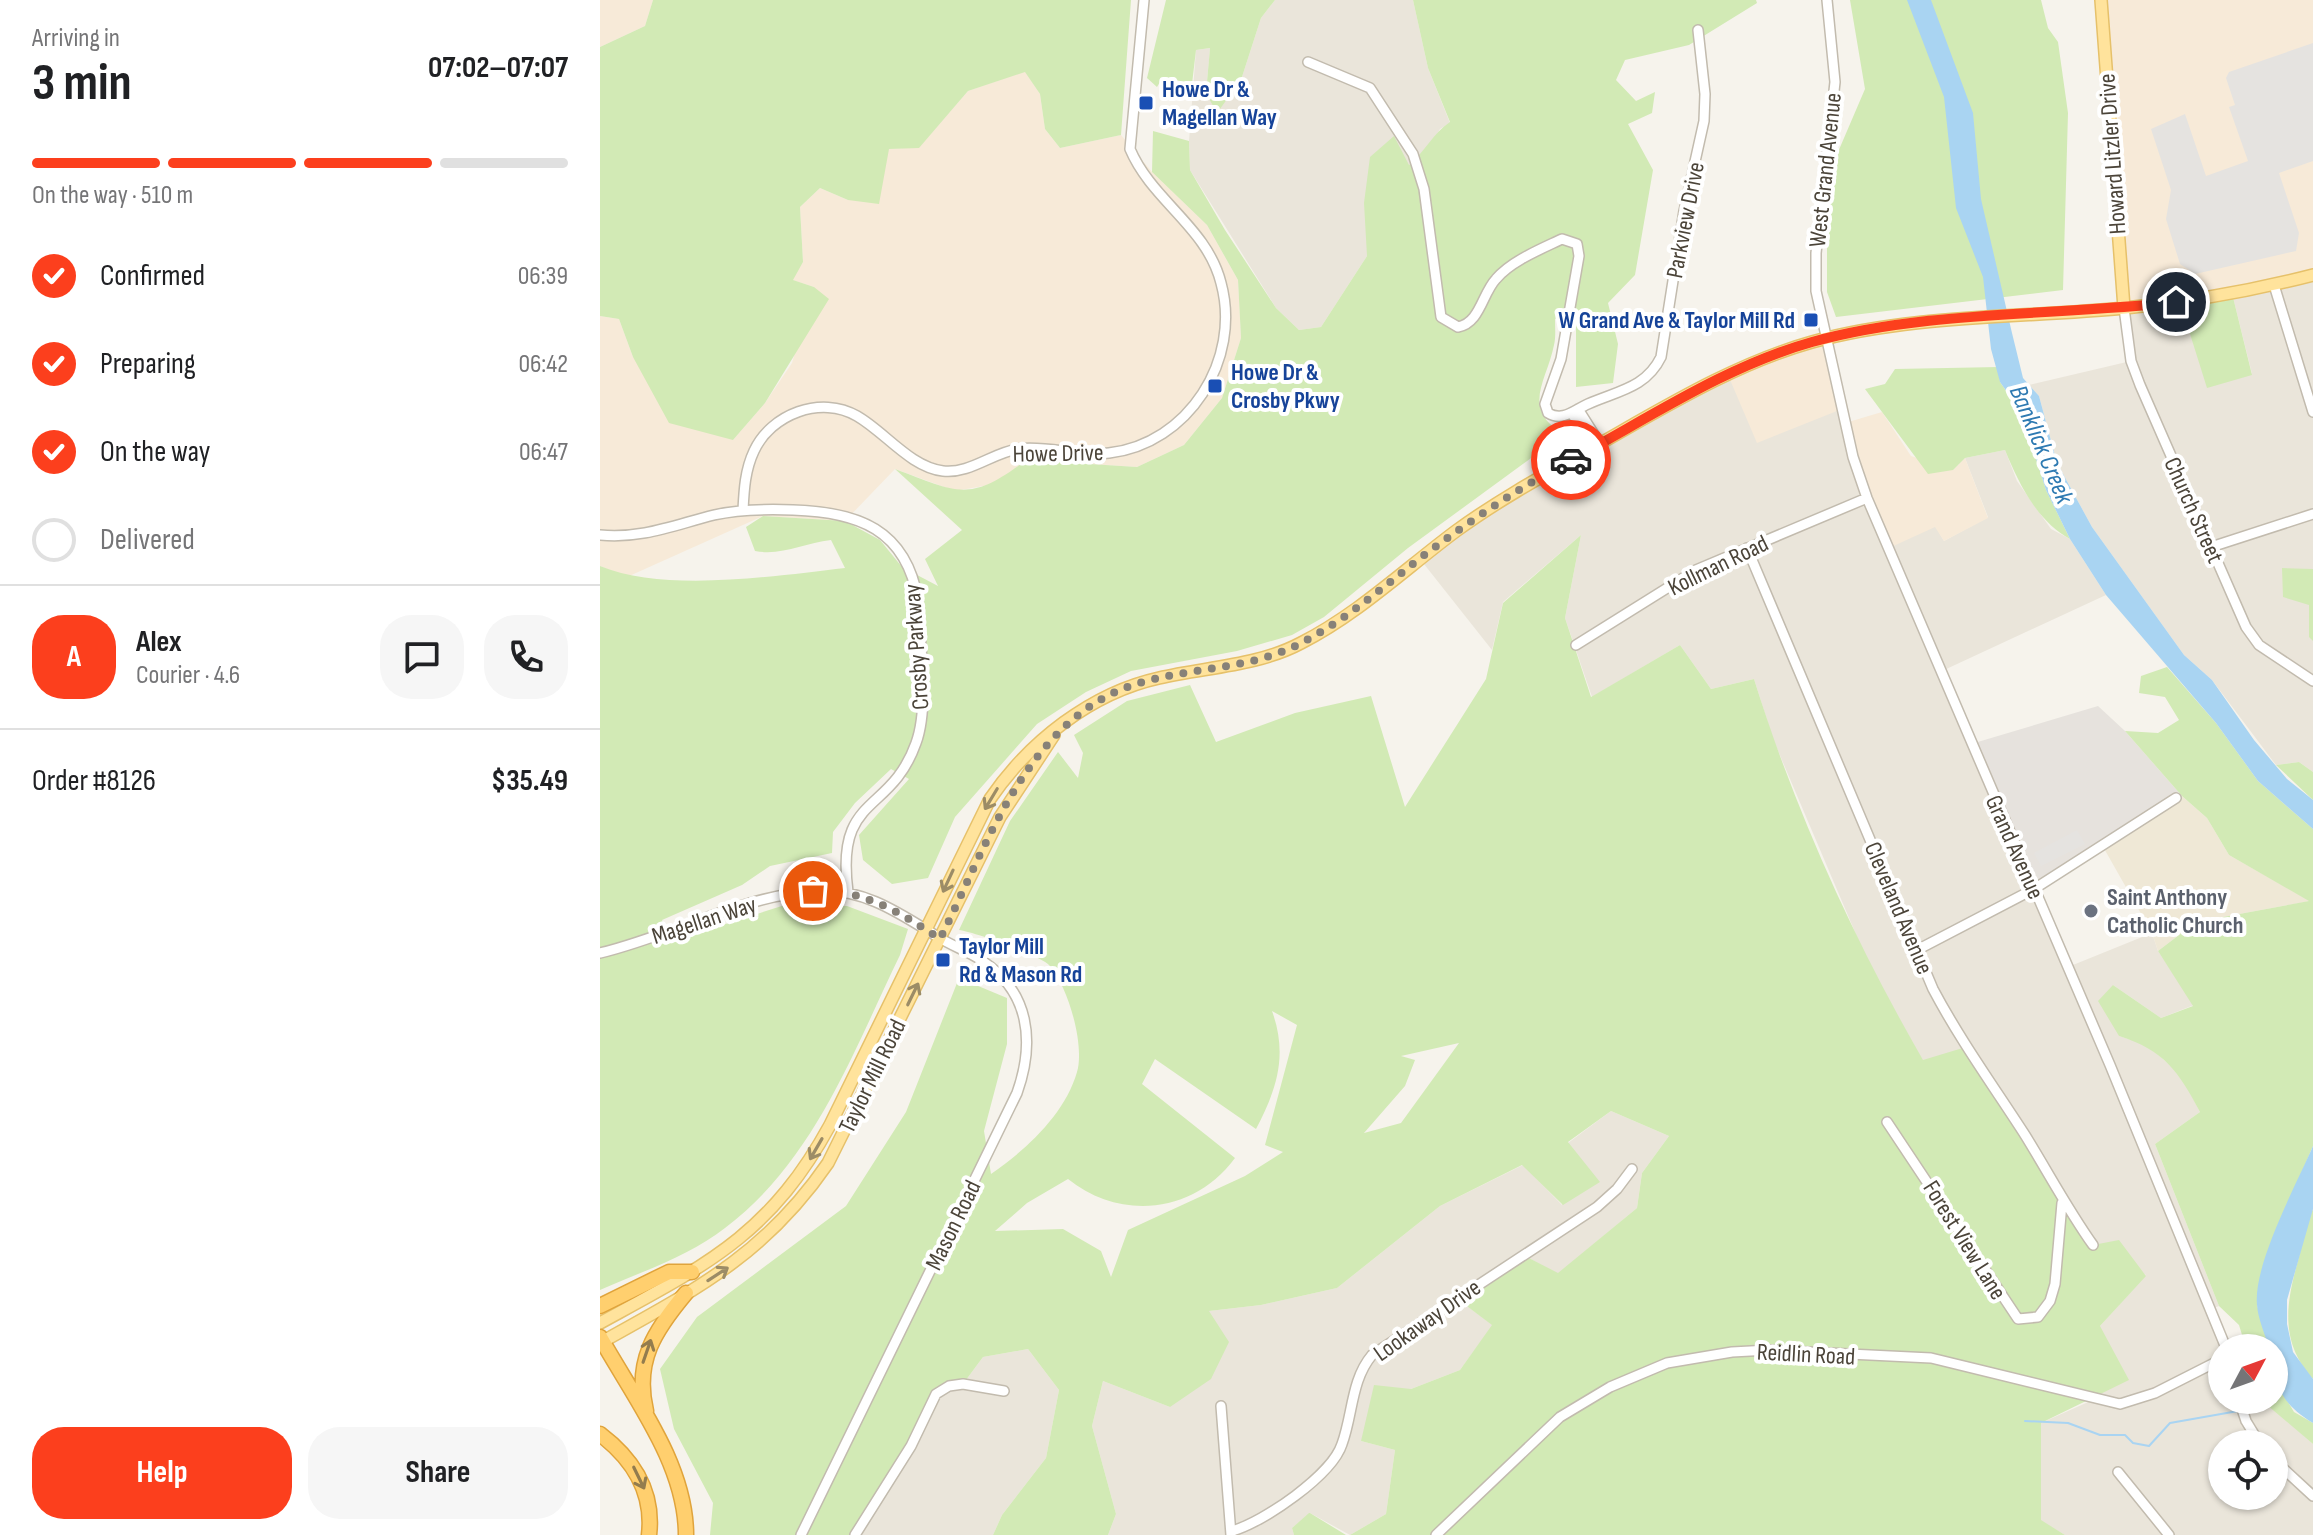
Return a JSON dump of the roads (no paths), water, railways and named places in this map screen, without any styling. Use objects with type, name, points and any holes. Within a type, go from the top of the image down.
[{"type":"highway","points":[[600,1306],[669,1272],[692,1272]]},
{"type":"highway","points":[[648,1419],[641,1385],[646,1351],[657,1329],[686,1293]]},
{"type":"highway","points":[[601,1340],[672,1466],[682,1493],[686,1535]]},
{"type":"highway","points":[[600,1434],[630,1461],[640,1477],[649,1511],[649,1535]]},
{"type":"main road","name":"Howard Litzler Drive","points":[[2101,0],[2124,308]]},
{"type":"main road","name":"Taylor Mill Road","points":[[600,1323],[692,1272],[763,1220],[803,1171],[830,1125],[990,799],[1016,763],[1038,742],[1095,703],[1121,689],[1161,677],[1259,659],[1299,645],[1334,625],[1494,504],[1752,364],[1826,339],[1879,328],[2124,308],[2274,285],[2313,275]]},
{"type":"main road","name":"Taylor Mill Road","points":[[601,1340],[686,1293],[745,1255],[803,1200],[828,1163],[1011,796],[1057,731]]},
{"type":"street","name":"Howe Drive","points":[[743,510],[747,472],[756,447],[778,422],[802,410],[826,408],[849,412],[924,465],[951,471],[1020,449],[1079,454],[1124,450],[1173,428],[1202,398],[1220,353],[1225,312],[1222,286],[1204,243],[1152,186],[1138,168],[1130,149],[1144,0]]},
{"type":"street","name":"West Grand Avenue","points":[[1826,339],[1815,272],[1835,82],[1827,0]]},
{"type":"street","name":"Parkview Drive","points":[[1575,411],[1639,383],[1655,368],[1661,357],[1684,211],[1704,121],[1705,94],[1698,30]]},
{"type":"street","points":[[1308,62],[1370,88],[1413,154],[1424,189],[1437,297],[1446,323],[1458,327],[1473,319],[1488,290],[1504,271],[1562,239],[1577,244],[1579,256],[1561,359],[1545,404],[1553,416],[1575,411],[1596,446]]},
{"type":"street","points":[[2274,285],[2313,412]]},
{"type":"street","name":"Church Street","points":[[2124,308],[2131,361],[2140,385],[2253,638],[2313,681]]},
{"type":"street","name":"Grand Avenue","points":[[1826,339],[1853,457],[1867,498],[2220,1334]]},
{"type":"street","name":"Kollman Road","points":[[1576,645],[1696,570],[1867,498]]},
{"type":"street","name":"Crosby Parkway","points":[[600,535],[655,533],[743,510],[825,511],[855,517],[888,538],[902,556],[915,583],[920,729],[897,778],[850,827],[845,855],[848,892]]},
{"type":"street","points":[[2211,547],[2313,514]]},
{"type":"street","name":"Cleveland Avenue","points":[[1747,548],[1917,950],[1955,1029],[2041,1162],[2062,1203],[2093,1245]]},
{"type":"street","points":[[1917,950],[2034,889],[2176,798]]},
{"type":"street","name":"Magellan Way","points":[[600,953],[776,897],[813,891],[848,892],[899,912],[940,939]]},
{"type":"street","name":"Mason Road","points":[[801,1535],[1017,1093],[1027,1066],[1028,1028],[1013,990],[981,959],[940,939]]},
{"type":"street","name":"Forest View Lane","points":[[1887,1122],[2018,1319],[2038,1317],[2050,1301],[2062,1203]]},
{"type":"street","name":"Lookaway Drive","points":[[1231,1533],[1257,1519],[1330,1466],[1343,1441],[1359,1375],[1372,1355],[1597,1207],[1617,1189],[1632,1169]]},
{"type":"street","name":"Reidlin Road","points":[[1436,1535],[1560,1417],[1610,1387],[1667,1363],[1701,1356],[1769,1350],[1931,1358],[2120,1404],[2155,1393],[2208,1366]]},
{"type":"street","points":[[855,1535],[911,1446],[936,1394],[949,1386],[963,1384],[1004,1391]]},
{"type":"street","points":[[1221,1406],[1231,1533]]},
{"type":"street","points":[[2118,1472],[2169,1535]]},
{"type":"street","points":[[2288,1473],[2313,1496]]},
{"type":"water","name":"Banklick Creek","points":[[1907,0],[1931,0],[1973,113],[1981,199],[2012,333],[2023,378],[2039,396],[2057,463],[2092,527],[2184,655],[2212,680],[2254,740],[2287,779],[2313,800],[2313,829],[2258,781],[2216,723],[2106,595],[2070,539],[2046,490],[2021,412],[2000,382],[1991,349],[1983,277],[1956,208],[1944,97]]},
{"type":"water","points":[[2313,1146],[2313,1209],[2287,1300],[2287,1324],[2293,1352],[2313,1379],[2313,1423],[2288,1402],[2288,1334],[2264,1334],[2257,1305],[2268,1247]]},
{"type":"waterway","points":[[2025,1421],[2068,1423],[2100,1435],[2125,1435],[2133,1443],[2149,1446],[2170,1423],[2221,1414]]},
{"type":"place","name":"Howe Dr & Magellan Way","points":[[1146,103]]},
{"type":"place","name":"W Grand Ave & Taylor Mill Rd","points":[[1811,320]]},
{"type":"place","name":"Howe Dr & Crosby Pkwy","points":[[1215,386]]},
{"type":"place","name":"Saint Anthony Catholic Church","points":[[2091,911]]},
{"type":"place","name":"Taylor Mill Rd & Mason Rd","points":[[943,960]]}]
